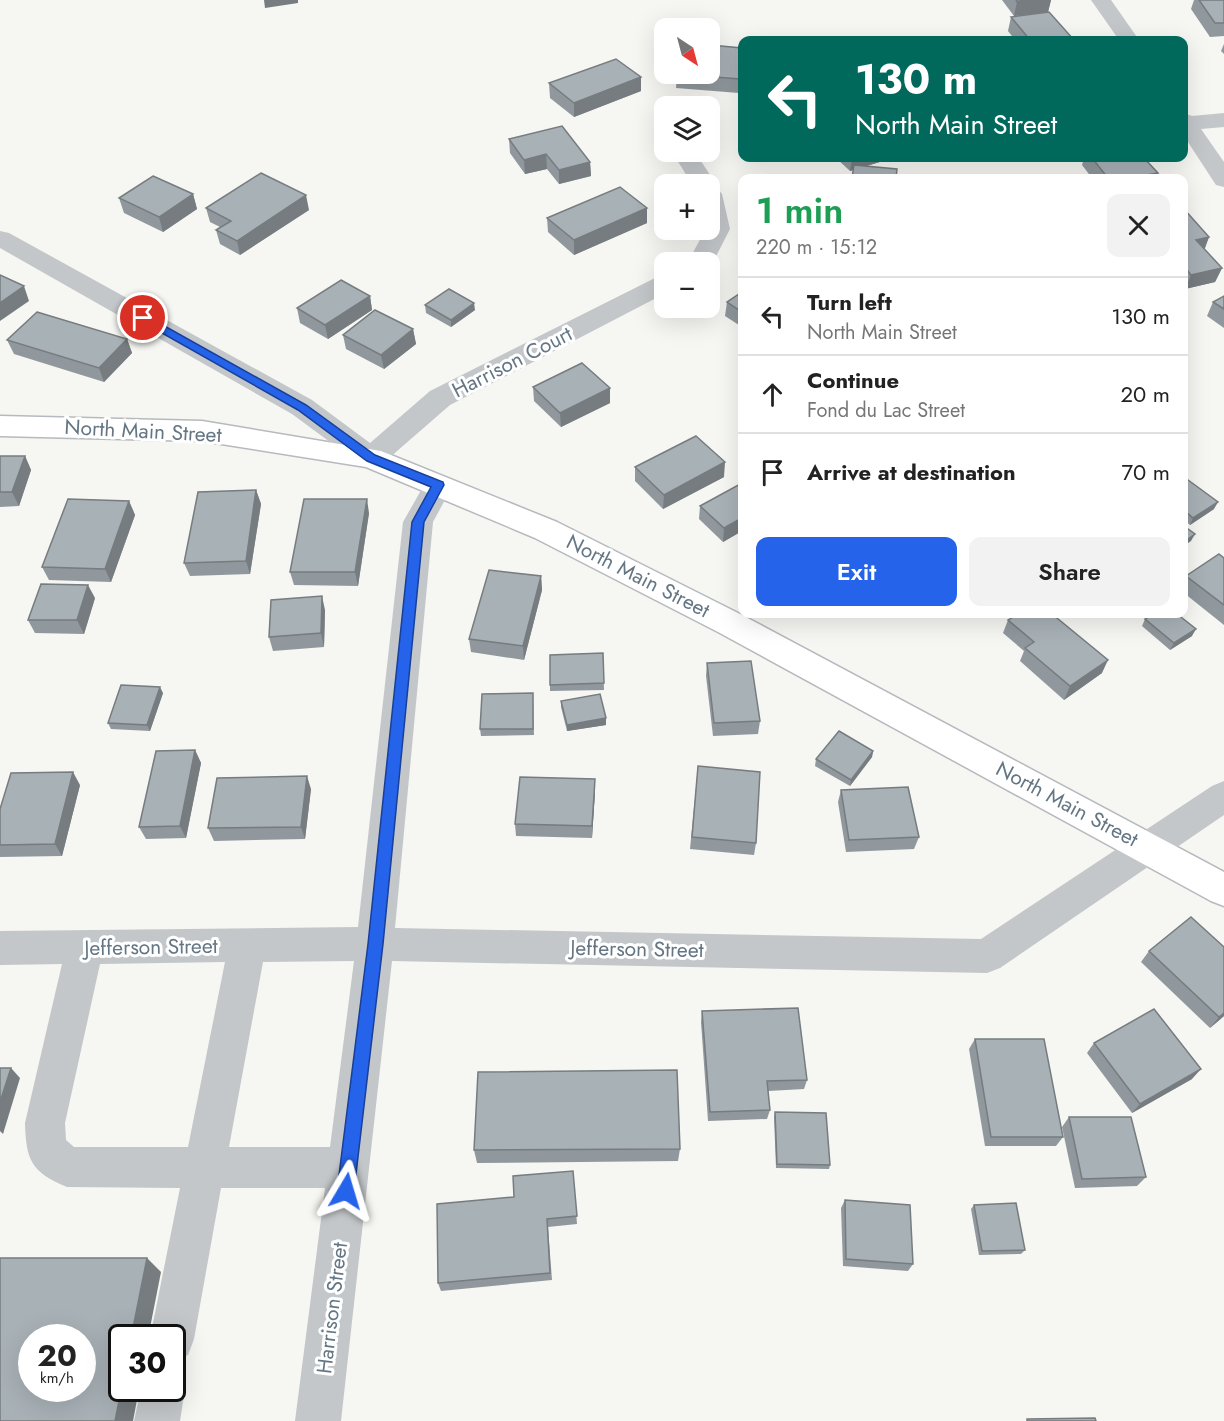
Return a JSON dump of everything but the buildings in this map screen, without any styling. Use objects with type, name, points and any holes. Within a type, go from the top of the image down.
[{"type":"main road","name":"North Main Street","points":[[0,426],[202,431],[371,458],[546,530],[729,623],[1224,890]]},
{"type":"street","points":[[1101,0],[1126,36]]},
{"type":"street","points":[[1188,122],[1224,120]]},
{"type":"street","points":[[1188,128],[1224,180]]},
{"type":"street","points":[[0,238],[302,407],[371,458]]},
{"type":"street","name":"Harrison Court","points":[[371,458],[440,398],[654,289]]},
{"type":"street","name":"Harrison Street","points":[[318,1421],[375,944],[418,522],[438,485]]},
{"type":"street","name":"Jefferson Street","points":[[0,948],[375,944],[987,956],[1224,796]]},
{"type":"street","points":[[175,1324],[248,946]]},
{"type":"street","points":[[85,947],[45,1123],[46,1150],[67,1167],[348,1168]]},
{"type":"street","points":[[157,1421],[161,1402]]},
{"type":"route","points":[[143,318],[302,407],[371,458],[438,485],[418,522],[375,944],[346,1191]]}]
